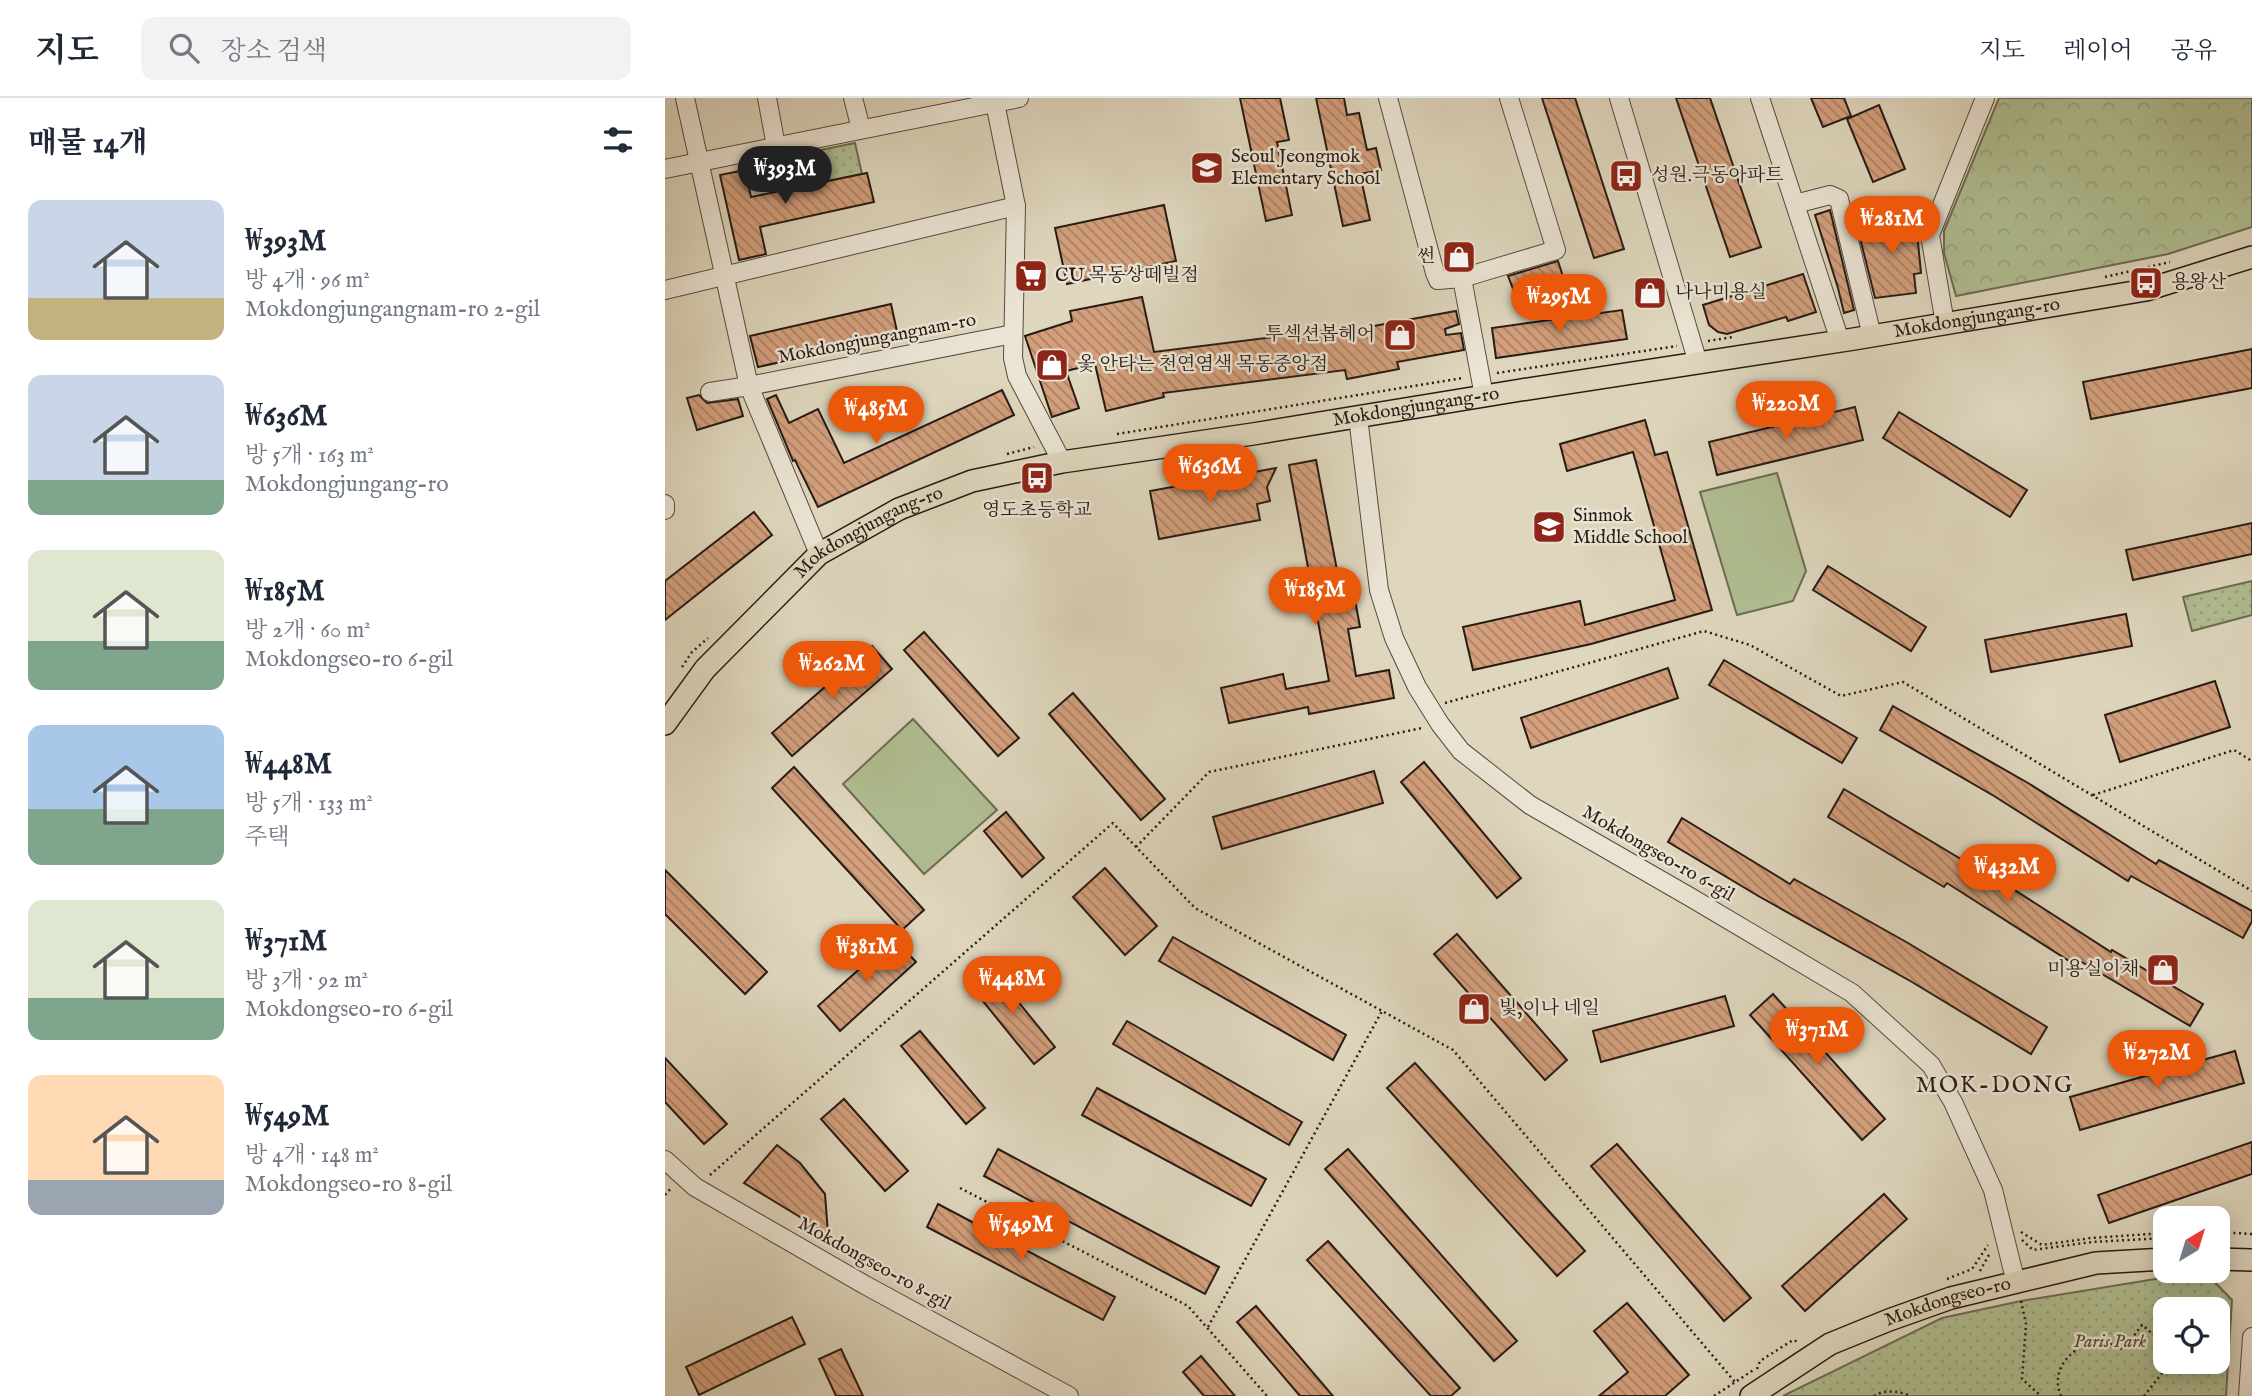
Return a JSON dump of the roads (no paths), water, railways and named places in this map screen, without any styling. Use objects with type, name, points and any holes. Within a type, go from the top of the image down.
[{"type":"main road","name":"Mokdongjungang-ro","points":[[665,724],[705,668],[819,554],[899,509],[972,481],[1062,462],[1872,336],[2145,290],[2252,257]]},
{"type":"main road","points":[[2230,1259],[2252,1260]]},
{"type":"main road","name":"Mokdongseo-ro","points":[[1751,1396],[1831,1344],[1951,1298],[2018,1292],[2095,1263],[2153,1260]]},
{"type":"street","points":[[685,98],[749,386],[819,554]]},
{"type":"street","points":[[767,98],[776,146]]},
{"type":"street","points":[[853,98],[861,129]]},
{"type":"street","points":[[665,169],[994,100],[1019,98]]},
{"type":"street","points":[[1388,98],[1439,281],[1462,278],[1556,250],[1509,98]]},
{"type":"street","points":[[1619,98],[1698,363]]},
{"type":"street","points":[[1761,98],[1840,341]]},
{"type":"street","points":[[1945,324],[1930,235],[1985,98]]},
{"type":"street","points":[[994,100],[1016,206],[1013,358],[1017,376],[1062,462]]},
{"type":"street","points":[[1795,204],[1830,195],[1839,199],[1872,336]]},
{"type":"street","points":[[665,290],[1016,206]]},
{"type":"street","points":[[1462,278],[1484,397]]},
{"type":"street","name":"Mokdongjungangnam-ro","points":[[710,392],[1013,334]]},
{"type":"street","name":"Mokdongseo-ro 6-gil","points":[[1358,417],[1379,590],[1394,639],[1417,687],[1440,724],[1461,751],[1530,805],[1852,993],[1931,1065],[1953,1102],[1993,1190],[2018,1292]]},
{"type":"street","points":[[665,504],[665,510]]},
{"type":"street","name":"Mokdongseo-ro 8-gil","points":[[665,1160],[695,1187],[865,1285],[1069,1396]]},
{"type":"street","points":[[2248,1396],[2252,1337]]},
{"type":"place","name":"Seoul Jeongmok Elementary School","points":[[1207,168]]},
{"type":"place","name":"성원.극동아파트","points":[[1626,176]]},
{"type":"place","name":"썬","points":[[1459,257]]},
{"type":"place","name":"CU 목동상떼빌점","points":[[1031,276]]},
{"type":"place","name":"용왕산","points":[[2146,283]]},
{"type":"place","name":"나나미용실","points":[[1650,293]]},
{"type":"place","name":"투섹션봅헤어","points":[[1400,335]]},
{"type":"place","name":"옻 안타는 천연염색 목동중앙점","points":[[1052,365]]},
{"type":"place","name":"영도초등학교","points":[[1037,478]]},
{"type":"place","name":"Sinmok Middle School","points":[[1549,527]]},
{"type":"place","name":"미용실이채","points":[[2163,970]]},
{"type":"place","name":"빛,이나 네일","points":[[1474,1009]]},
{"type":"district","name":"MOK-DONG","points":[[1995,1085]]},
{"type":"park label","name":"Paris Park","points":[[2110,1342]]}]
